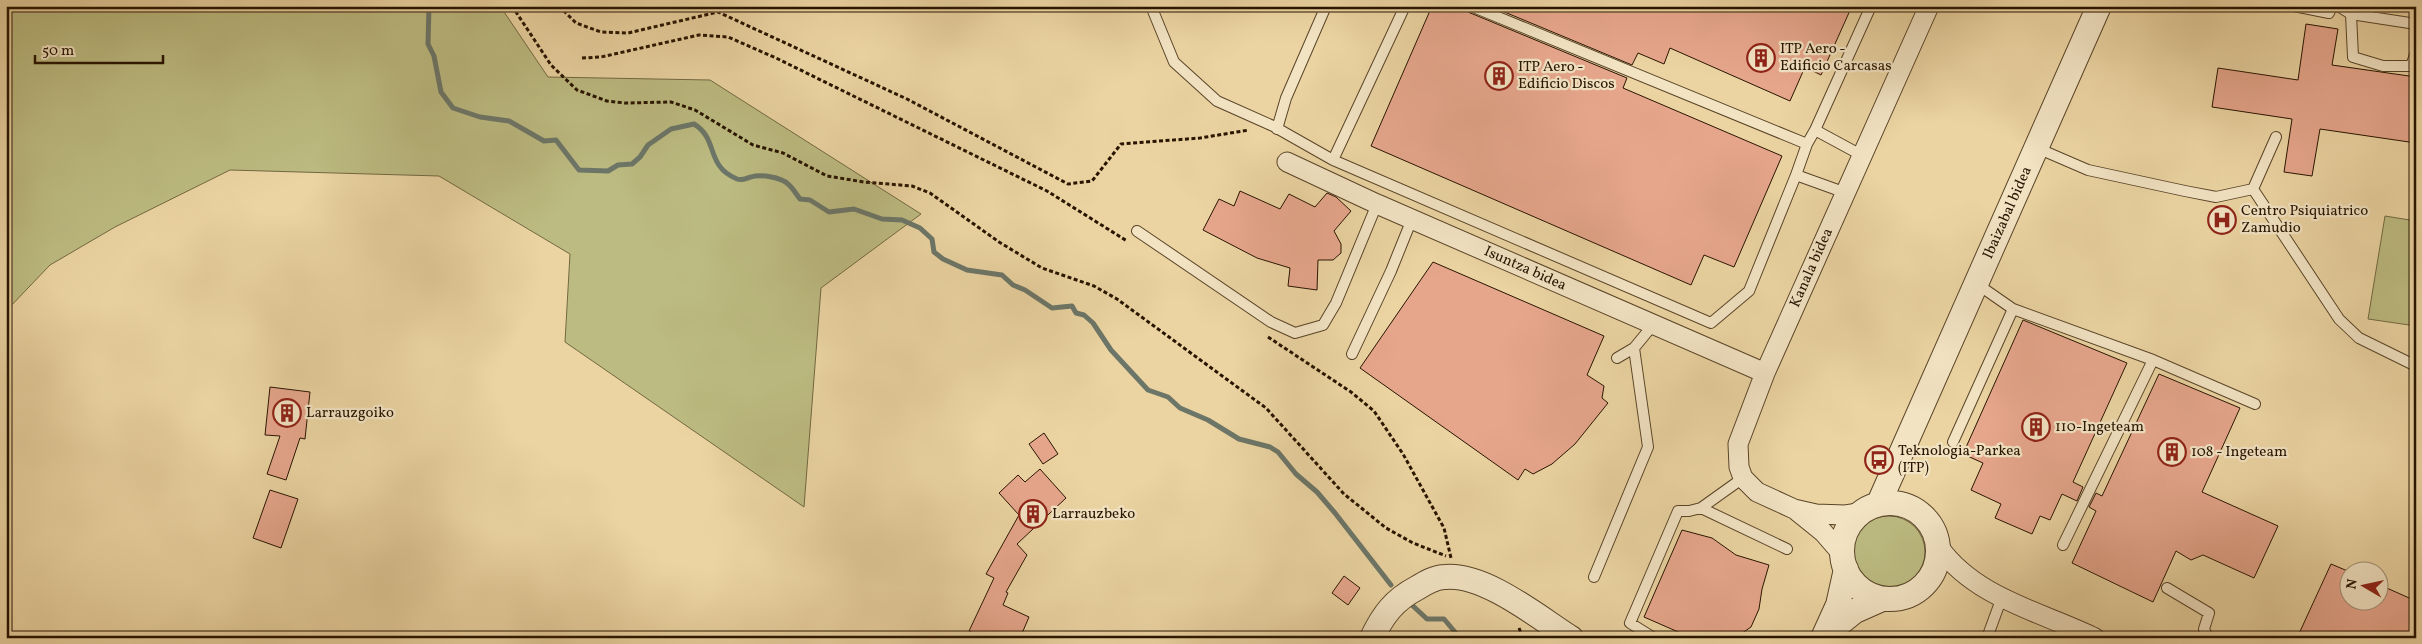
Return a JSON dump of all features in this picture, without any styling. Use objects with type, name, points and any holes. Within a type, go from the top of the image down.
[{"type":"street","name":"Kanala bidea","points":[[1743,478],[1738,468],[1738,444],[1765,373],[1864,156],[1929,6]]},
{"type":"street","name":"Ibaizabal bidea","points":[[1869,508],[1918,420],[2099,6]]},
{"type":"street","name":"Isuntza bidea","points":[[1287,162],[1377,204],[1765,373]]},
{"type":"street","points":[[1743,478],[1757,492],[1794,509],[1830,516],[1896,502],[1912,507],[1925,517],[1935,530],[1939,547],[1935,569],[1923,587],[1911,595],[1897,599],[1882,599],[1867,593],[1854,583],[1844,562],[1823,532],[1794,509]]},
{"type":"street","points":[[1823,638],[1838,605],[1844,562],[1844,539],[1849,525],[1869,508]]},
{"type":"street","points":[[1939,547],[1951,563],[1969,579],[2002,597],[2096,638]]},
{"type":"street","points":[[1372,638],[1391,605],[1406,593],[1429,581],[1443,577],[1477,581],[1570,638]]},
{"type":"street","points":[[1823,638],[1843,619],[1882,599]]},
{"type":"lane","points":[[1151,6],[1174,62],[1217,101],[1277,129],[1333,160],[1711,323],[1749,290],[1807,144],[1871,6]]},
{"type":"lane","points":[[1277,129],[1286,98],[1326,6]]},
{"type":"lane","points":[[1333,160],[1405,6]]},
{"type":"lane","points":[[1472,6],[1807,144]]},
{"type":"lane","points":[[2294,6],[2329,13],[2332,6]]},
{"type":"lane","points":[[2338,6],[2350,14],[2416,24]]},
{"type":"lane","points":[[2350,14],[2353,57],[2383,66],[2411,66],[2416,52]]},
{"type":"lane","points":[[1815,130],[1864,156]]},
{"type":"lane","points":[[2253,189],[2276,137]]},
{"type":"lane","points":[[2037,148],[2088,170],[2216,197],[2253,189]]},
{"type":"lane","points":[[1796,175],[1846,193]]},
{"type":"lane","points":[[2253,189],[2338,319],[2359,338],[2416,366]]},
{"type":"lane","points":[[1137,231],[1270,322],[1295,333],[1323,324],[1336,303],[1377,204]]},
{"type":"lane","points":[[1352,354],[1391,271],[1412,219]]},
{"type":"lane","points":[[1977,284],[2013,309],[2153,360],[2255,404]]},
{"type":"lane","points":[[1953,442],[2013,309]]},
{"type":"lane","points":[[1617,358],[1634,348],[1653,325]]},
{"type":"lane","points":[[1594,576],[1648,447],[1634,348]]},
{"type":"lane","points":[[2063,545],[2153,360]]},
{"type":"lane","points":[[1654,638],[1630,623],[1678,511],[1701,508],[1743,478]]},
{"type":"lane","points":[[1701,508],[1787,549]]},
{"type":"lane","points":[[2167,588],[2209,613],[2204,629],[2208,638]]},
{"type":"lane","points":[[1987,638],[2002,597]]},
{"type":"path","points":[[512,6],[551,65],[577,90],[607,102],[671,102],[695,110],[753,145],[783,153],[805,162],[827,176],[864,182],[912,186],[930,193],[999,242],[1042,268],[1094,286],[1117,299],[1266,408],[1344,494],[1386,528],[1413,543],[1437,551],[1452,560],[1444,528],[1403,454],[1374,411],[1351,392],[1261,332]]},
{"type":"path","points":[[559,6],[576,24],[601,32],[628,33],[718,12],[907,99],[1068,184],[1092,181],[1121,144],[1200,138],[1242,130],[1277,129]]},
{"type":"path","points":[[582,58],[601,57],[699,35],[728,37],[784,62],[1047,191],[1132,244]]},
{"type":"shaded area","points":[[6,6],[500,6],[548,77],[710,80],[921,214],[821,288],[804,507],[565,342],[570,254],[439,176],[230,170],[115,227],[50,265],[6,311]]},
{"type":"shaded area","points":[[2385,216],[2416,221],[2416,326],[2368,319]]},
{"type":"shaded area","points":[[1882,516],[1896,516],[1915,526],[1925,545],[1925,559],[1915,578],[1896,588],[1882,588],[1863,578],[1853,559],[1853,545],[1863,526]]},
{"type":"building","name":"ITP Aero - Edificio Discos","points":[[1432,6],[1464,6],[1468,12],[1627,78],[1623,88],[1782,156],[1734,267],[1704,255],[1691,285],[1371,146]]},
{"type":"building","name":"ITP Aero - Edificio Carcasas","points":[[1490,6],[1852,6],[1821,75],[1805,67],[1790,101],[1670,48],[1664,64],[1638,53],[1632,65]]},
{"type":"building","points":[[2306,24],[2338,29],[2332,65],[2416,77],[2416,143],[2320,129],[2312,176],[2284,172],[2292,119],[2212,107],[2218,68],[2298,80]]},
{"type":"building","points":[[1240,191],[1280,209],[1289,194],[1315,207],[1327,193],[1336,197],[1351,211],[1334,231],[1341,244],[1341,253],[1333,260],[1318,260],[1317,290],[1288,286],[1290,268],[1257,258],[1203,230],[1219,199],[1234,206]]},
{"type":"building","points":[[1433,262],[1604,336],[1587,375],[1604,386],[1602,398],[1608,403],[1575,444],[1552,464],[1533,474],[1525,469],[1518,480],[1360,368]]},
{"type":"building","name":"110-Ingeteam","points":[[2023,320],[2127,363],[2073,482],[2083,487],[2077,501],[2062,494],[2050,520],[2040,516],[2032,534],[1995,518],[2001,504],[1971,490],[1983,463],[1963,454]]},
{"type":"building","name":"108 - Ingeteam","points":[[2159,374],[2240,408],[2202,492],[2278,526],[2254,578],[2203,555],[2191,560],[2176,551],[2153,602],[2072,563],[2096,511],[2089,507],[2096,493],[2102,496]]},
{"type":"building","name":"Larrauzgoiko","points":[[270,387],[310,392],[305,439],[300,438],[286,480],[267,474],[280,436],[265,435]]},
{"type":"building","points":[[1044,433],[1058,454],[1043,464],[1029,444]]},
{"type":"building","points":[[1040,469],[1066,498],[1017,544],[1027,555],[1006,592],[1008,593],[1003,605],[1029,617],[1020,638],[984,638],[969,631],[994,578],[986,574],[1019,515],[999,493],[1018,475],[1025,482]]},
{"type":"building","points":[[270,490],[298,499],[281,548],[253,538]]},
{"type":"building","points":[[1682,530],[1712,538],[1736,555],[1769,565],[1762,589],[1759,609],[1751,627],[1735,638],[1692,638],[1644,617]]},
{"type":"building","points":[[2331,564],[2340,568],[2340,612],[2390,612],[2390,589],[2416,601],[2416,638],[2297,638]]},
{"type":"building","points":[[1344,576],[1360,588],[1348,605],[1332,593]]},
{"type":"waterway","points":[[429,6],[428,44],[434,56],[441,92],[453,108],[480,117],[509,121],[544,141],[556,140],[579,170],[608,171],[618,165],[632,164],[640,157],[648,145],[671,129],[694,124],[707,137],[720,167],[727,174],[737,179],[743,180],[755,176],[776,178],[788,184],[800,199],[810,200],[829,212],[854,209],[882,219],[902,220],[920,228],[932,239],[934,252],[943,259],[967,270],[1002,275],[1013,285],[1025,290],[1052,308],[1072,306],[1076,313],[1084,315],[1093,323],[1111,350],[1148,390],[1168,397],[1180,408],[1208,420],[1239,439],[1270,447],[1278,452],[1296,474],[1317,492],[1335,513],[1391,585]]},
{"type":"waterway","points":[[1413,606],[1427,619],[1444,619],[1460,638]]},
{"type":"place","name":"ITP Aero - Edificio Carcasas","points":[[1761,58]]},
{"type":"place","name":"ITP Aero - Edificio Discos","points":[[1499,76]]},
{"type":"place","name":"Centro Psiquiatrico Zamudio","points":[[2222,220]]},
{"type":"place","name":"Larrauzgoiko","points":[[287,413]]},
{"type":"place","name":"110-Ingeteam","points":[[2036,427]]},
{"type":"place","name":"108 - Ingeteam","points":[[2172,452]]},
{"type":"place","name":"Teknologia-Parkea (ITP)","points":[[1879,460]]},
{"type":"place","name":"Larrauzbeko","points":[[1033,514]]}]
